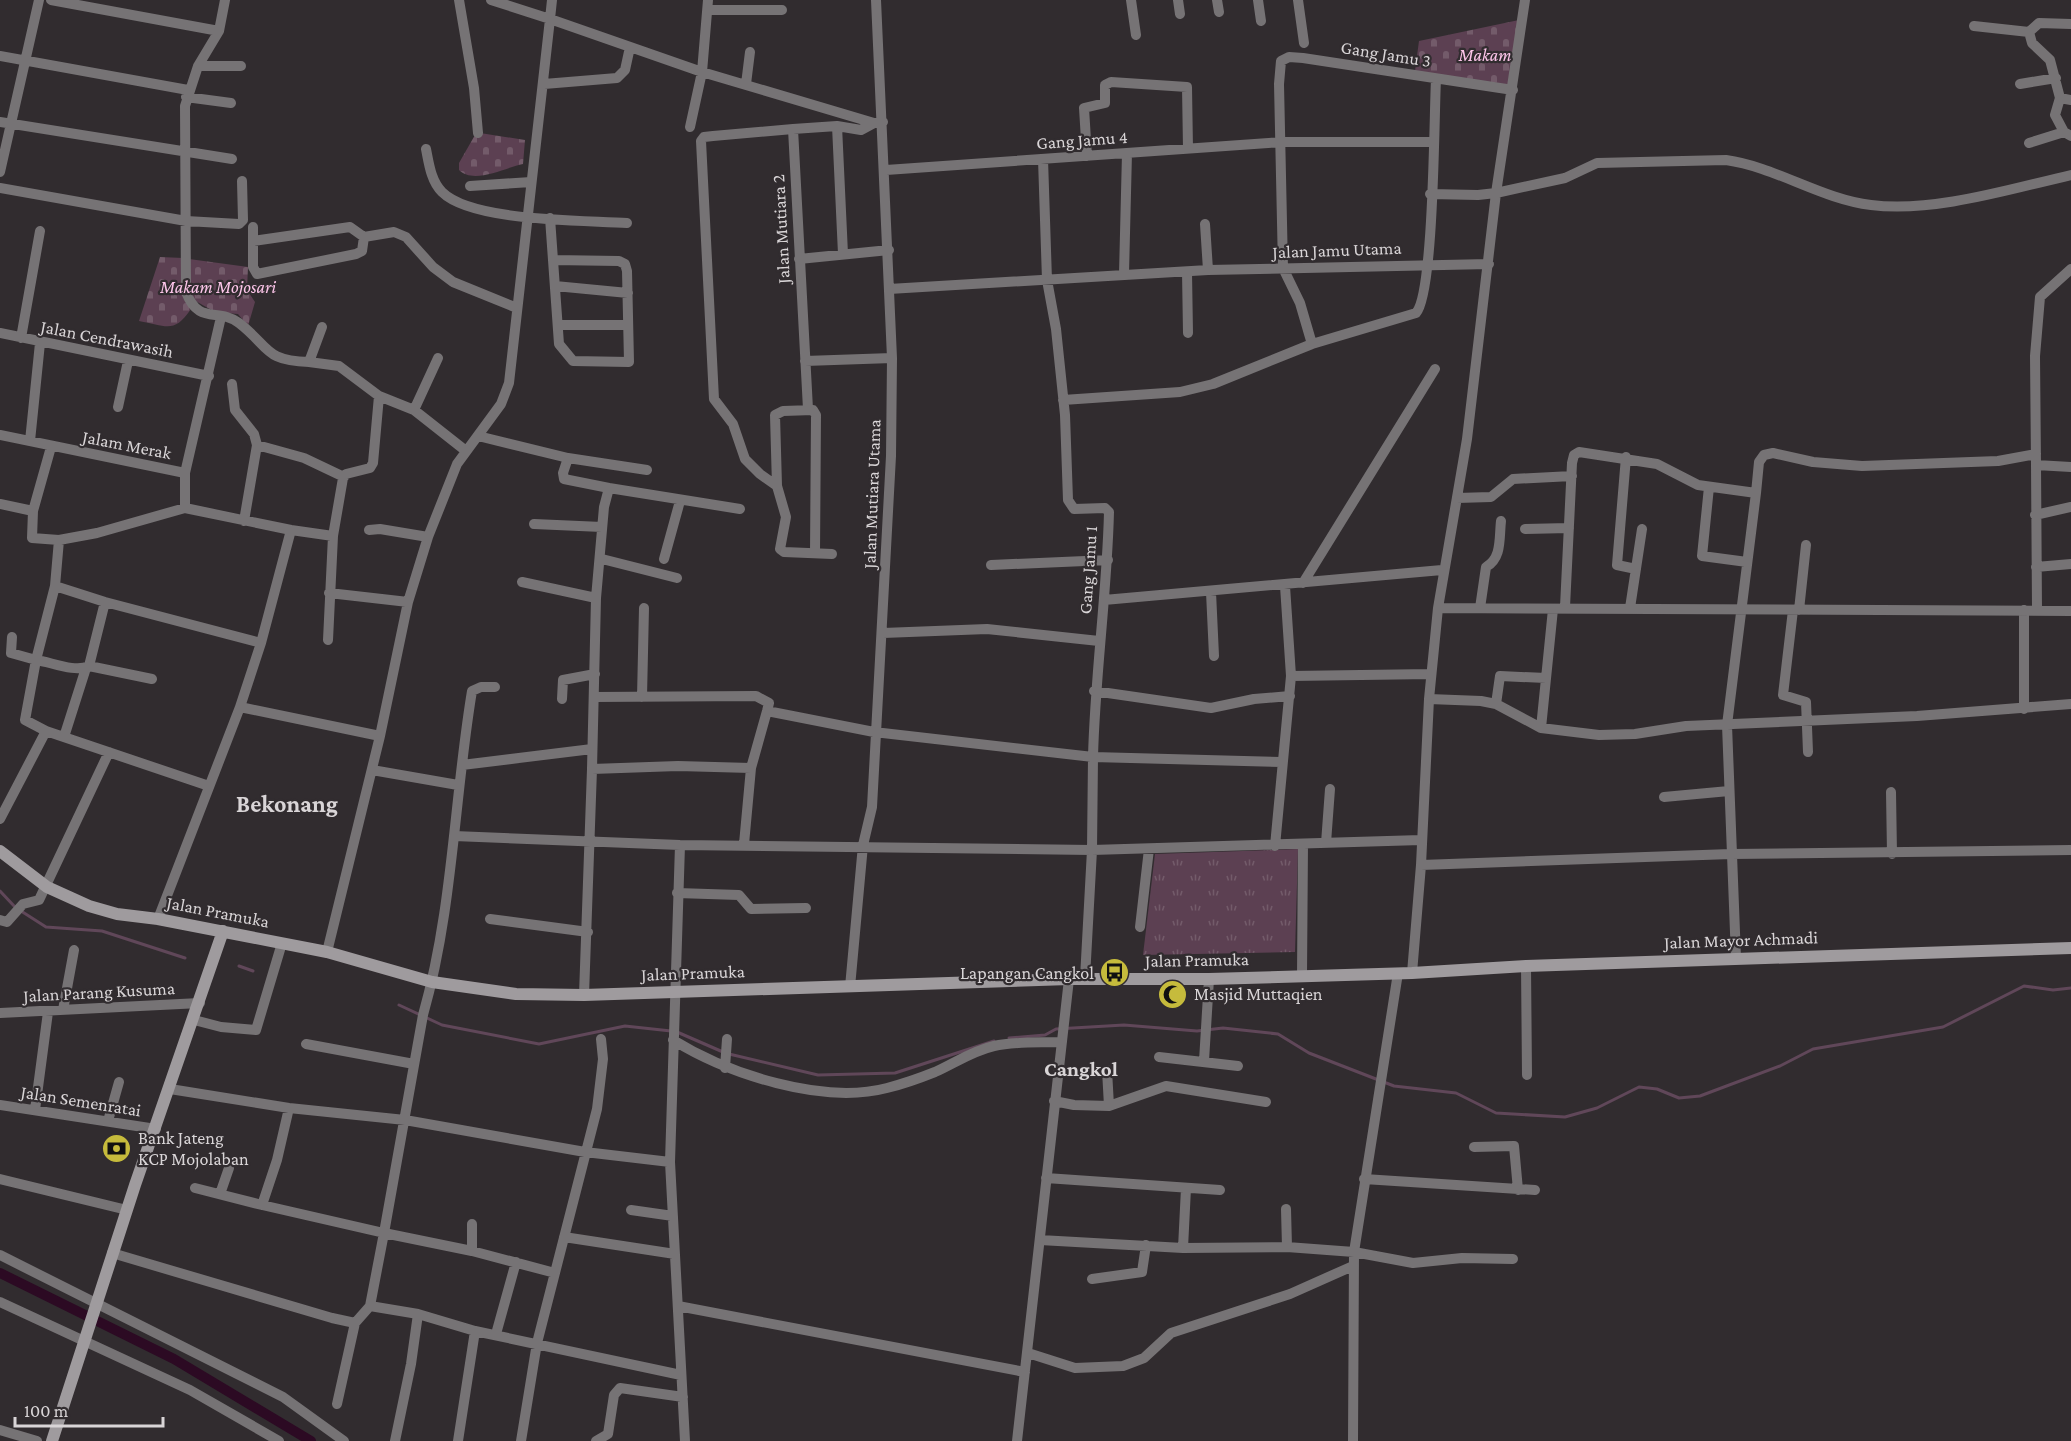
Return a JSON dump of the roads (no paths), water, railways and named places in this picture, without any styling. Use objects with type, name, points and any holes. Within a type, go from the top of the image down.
[{"type":"main road","name":"Jalan Pramuka","points":[[0,851],[47,888],[107,911],[327,952],[432,982],[516,994],[585,995],[1085,978],[1209,978],[1412,973]]},
{"type":"main road","points":[[52,1441],[112,1254],[223,931]]},
{"type":"main road","name":"Jalan Mayor Achmadi","points":[[1412,973],[1736,958],[2071,948]]},
{"type":"street","points":[[0,172],[39,0]]},
{"type":"street","points":[[51,0],[219,31]]},
{"type":"street","points":[[225,0],[219,31],[198,66],[187,94],[186,292],[191,305],[206,315],[230,318],[239,323],[276,358],[287,362],[339,366],[379,396],[414,410],[466,451]]},
{"type":"street","points":[[459,0],[474,88],[478,133]]},
{"type":"street","points":[[491,0],[702,72],[878,123]]},
{"type":"street","points":[[327,952],[380,736],[408,602],[428,537],[457,464],[501,404],[508,383],[529,218],[535,136],[544,84],[552,0]]},
{"type":"street","name":"Jalan Mutiara Utama","points":[[850,987],[863,845],[872,807],[874,732],[883,633],[891,456],[892,358],[889,250],[886,170],[878,123],[876,0]]},
{"type":"street","points":[[1131,0],[1136,35]]},
{"type":"street","points":[[1178,0],[1180,14]]},
{"type":"street","points":[[1217,0],[1218,12]]},
{"type":"street","points":[[1258,0],[1261,21]]},
{"type":"street","points":[[1298,0],[1304,43]]},
{"type":"street","points":[[1412,973],[1421,865],[1429,699],[1442,570],[1457,498],[1489,264],[1496,193],[1525,0]]},
{"type":"street","points":[[690,127],[702,72],[708,5],[782,10]]},
{"type":"street","points":[[1974,26],[2029,32],[2039,23],[2071,24]]},
{"type":"street","points":[[2029,32],[2032,43],[2050,60],[2060,98],[2055,116],[2068,134],[2029,143]]},
{"type":"street","points":[[544,84],[617,78],[625,70],[630,47]]},
{"type":"street","points":[[746,84],[750,52]]},
{"type":"street","points":[[0,56],[231,103]]},
{"type":"street","name":"Gang Jamu 3","points":[[1281,142],[1280,69],[1281,61],[1289,57],[1513,90]]},
{"type":"street","points":[[198,66],[241,66]]},
{"type":"street","points":[[2020,84],[2056,78]]},
{"type":"street","points":[[1063,400],[1180,392],[1213,384],[1312,344],[1416,313],[1422,301],[1428,264],[1436,79]]},
{"type":"street","points":[[1087,156],[1084,108],[1105,103],[1104,85],[1111,82],[1187,87],[1188,149]]},
{"type":"street","points":[[2060,98],[2071,100]]},
{"type":"street","points":[[0,122],[232,159]]},
{"type":"street","points":[[777,486],[745,459],[734,424],[714,399],[702,141],[704,138],[713,136],[793,129],[837,126],[861,130],[878,123]]},
{"type":"street","points":[[837,126],[843,254]]},
{"type":"street","name":"Jalan Mutiara 2","points":[[793,129],[808,409],[816,415],[815,553]]},
{"type":"street","points":[[1281,142],[1283,268],[1300,303],[1312,344]]},
{"type":"street","name":"Gang Jamu 4","points":[[886,170],[1281,142],[1433,142]]},
{"type":"street","points":[[426,150],[433,178],[441,191],[455,203],[529,218],[627,223]]},
{"type":"street","points":[[1124,274],[1127,153]]},
{"type":"street","name":"Gang Jamu 1","points":[[1043,159],[1047,280],[1056,329],[1063,400],[1068,500],[1074,509],[1108,509],[1108,560],[1094,691],[1092,850],[1085,978]]},
{"type":"street","points":[[1430,194],[1496,193],[1565,178],[1597,163],[1726,160],[1744,163],[1808,187],[1870,206],[1944,202],[2071,175]]},
{"type":"street","points":[[0,188],[186,221],[242,222],[242,181]]},
{"type":"street","points":[[470,186],[531,182]]},
{"type":"street","points":[[550,218],[553,260],[558,325],[559,344],[573,361],[625,363],[630,359],[625,264],[619,261],[553,260]]},
{"type":"street","points":[[1205,224],[1208,270]]},
{"type":"street","points":[[253,227],[253,267],[257,274],[356,254],[362,251],[364,237]]},
{"type":"street","points":[[253,241],[350,227],[364,237],[394,232],[406,237],[433,267],[453,282],[517,308]]},
{"type":"street","points":[[21,338],[40,231]]},
{"type":"street","points":[[799,259],[889,250]]},
{"type":"street","name":"Jalan Jamu Utama","points":[[889,289],[1208,270],[1489,264]]},
{"type":"street","points":[[2037,609],[2037,305],[2043,292],[2071,269]]},
{"type":"street","points":[[1187,272],[1188,333]]},
{"type":"street","points":[[555,286],[628,293]]},
{"type":"street","name":"Jalam Merak","points":[[0,435],[184,473],[209,376],[221,317]]},
{"type":"street","points":[[558,325],[628,325]]},
{"type":"street","points":[[309,362],[322,327]]},
{"type":"street","name":"Jalan Cendrawasih","points":[[0,333],[209,376]]},
{"type":"street","points":[[30,441],[40,343]]},
{"type":"street","points":[[414,410],[438,358]]},
{"type":"street","points":[[805,361],[892,358]]},
{"type":"street","points":[[118,407],[128,361]]},
{"type":"street","points":[[1303,583],[1435,369]]},
{"type":"street","points":[[232,384],[235,410],[248,424],[257,445],[244,521]]},
{"type":"street","points":[[257,445],[304,458],[344,477],[370,468],[373,463],[379,396]]},
{"type":"street","points":[[808,409],[783,411],[775,415],[777,486],[786,517],[780,549],[784,552],[832,555]]},
{"type":"street","points":[[478,436],[568,458],[647,470]]},
{"type":"street","points":[[51,447],[33,511],[32,538],[59,540],[96,533],[185,508],[291,530],[333,536]]},
{"type":"street","points":[[1565,607],[1572,476],[1574,455],[1579,452],[1657,464],[1682,479],[1709,487],[1756,493]]},
{"type":"street","points":[[1736,958],[1727,725],[1759,462],[1764,455],[1773,453],[1813,462],[1862,466],[2036,460],[2071,467]]},
{"type":"street","points":[[568,458],[563,473],[564,479],[680,501],[740,509]]},
{"type":"street","points":[[1626,458],[1617,565],[1636,569]]},
{"type":"street","points":[[184,473],[185,508]]},
{"type":"street","points":[[1457,498],[1491,497],[1496,495],[1507,481],[1513,479],[1572,476]]},
{"type":"street","points":[[328,640],[333,536],[344,477]]},
{"type":"street","points":[[1709,487],[1702,554],[1746,562]]},
{"type":"street","points":[[585,995],[596,598],[602,560],[602,527],[609,488]]},
{"type":"street","points":[[664,559],[680,501]]},
{"type":"street","points":[[0,504],[33,511]]},
{"type":"street","points":[[2036,515],[2071,507]]},
{"type":"street","points":[[1480,608],[1486,567],[1495,561],[1498,555],[1501,521]]},
{"type":"street","points":[[534,524],[602,527]]},
{"type":"street","points":[[1525,529],[1569,528]]},
{"type":"street","points":[[369,530],[380,529],[428,537]]},
{"type":"street","points":[[1630,608],[1642,529]]},
{"type":"street","points":[[158,919],[240,706],[261,643],[291,530]]},
{"type":"street","points":[[59,540],[55,586],[24,718],[46,731],[209,786]]},
{"type":"street","points":[[1806,545],[1783,695],[1805,700],[1808,737]]},
{"type":"street","points":[[602,560],[677,578]]},
{"type":"street","points":[[992,565],[1108,560]]},
{"type":"street","points":[[2036,567],[2071,564]]},
{"type":"street","points":[[1104,600],[1285,586],[1442,570]]},
{"type":"street","points":[[522,582],[596,598]]},
{"type":"street","points":[[55,586],[105,603],[261,643]]},
{"type":"street","points":[[1275,846],[1281,762],[1292,675],[1285,586]]},
{"type":"street","points":[[1211,592],[1214,656]]},
{"type":"street","points":[[329,593],[408,602]]},
{"type":"street","points":[[64,737],[88,667],[105,603]]},
{"type":"street","points":[[642,697],[644,608]]},
{"type":"street","points":[[1438,608],[2037,609],[2071,611]]},
{"type":"street","points":[[1541,728],[1553,609]]},
{"type":"street","points":[[2024,610],[2024,709]]},
{"type":"street","points":[[883,633],[987,629],[1099,641]]},
{"type":"street","points":[[12,637],[11,653],[36,660],[152,679]]},
{"type":"street","points":[[562,699],[563,680],[595,674]]},
{"type":"street","points":[[1292,675],[1431,674]]},
{"type":"street","points":[[1496,704],[1500,676],[1546,678]]},
{"type":"street","points":[[337,1404],[355,1323],[370,1306],[420,1027],[432,982],[446,908],[458,785],[472,691],[481,687],[495,687]]},
{"type":"street","points":[[1094,691],[1211,708],[1254,699],[1290,696]]},
{"type":"street","points":[[594,697],[756,696],[769,703],[751,768],[744,844]]},
{"type":"street","points":[[1429,699],[1496,704],[1541,728],[1599,735],[1635,735],[1686,726],[1727,725],[1808,737],[2071,704]]},
{"type":"street","points":[[240,706],[380,736]]},
{"type":"street","points":[[768,711],[874,732],[1093,757],[1281,762]]},
{"type":"street","points":[[0,819],[46,731]]},
{"type":"street","points":[[462,765],[592,749]]},
{"type":"street","points":[[0,920],[7,922],[23,904],[39,900],[47,888],[109,752]]},
{"type":"street","points":[[592,769],[678,766],[751,768]]},
{"type":"street","points":[[372,770],[458,785]]},
{"type":"street","points":[[1326,843],[1329,789]]},
{"type":"street","points":[[1664,797],[1729,791]]},
{"type":"street","points":[[1891,792],[1892,854]]},
{"type":"street","points":[[454,836],[680,845],[863,845],[1092,850],[1421,840]]},
{"type":"street","points":[[1302,975],[1303,844]]},
{"type":"street","points":[[680,845],[670,1162],[685,1441]]},
{"type":"street","points":[[1140,927],[1149,849]]},
{"type":"street","points":[[1421,865],[1731,854],[1892,854],[2071,850]]},
{"type":"street","points":[[677,893],[739,895],[751,909],[806,908]]},
{"type":"street","points":[[489,919],[588,932]]},
{"type":"street","points":[[194,1020],[221,1027],[256,1030],[282,943]]},
{"type":"street","points":[[63,1010],[74,950]]},
{"type":"street","points":[[1526,966],[1527,1075]]},
{"type":"street","points":[[1353,1441],[1353,1251],[1398,973]]},
{"type":"street","points":[[1204,1061],[1209,978]]},
{"type":"street","points":[[1017,1441],[1069,979]]},
{"type":"street","name":"Jalan Parang Kusuma","points":[[0,1013],[200,1003]]},
{"type":"street","points":[[35,1110],[48,1012]]},
{"type":"street","points":[[673,1034],[701,1058],[725,1068],[788,1084],[855,1094],[887,1088],[916,1078],[993,1046],[1063,1032]]},
{"type":"street","points":[[521,1441],[537,1343],[599,1098],[603,1059],[601,1039]]},
{"type":"street","points":[[725,1068],[727,1039]]},
{"type":"street","points":[[306,1044],[414,1064]]},
{"type":"street","points":[[1159,1057],[1238,1066]]},
{"type":"street","points":[[1107,1070],[1109,1106]]},
{"type":"street","points":[[108,1121],[119,1082]]},
{"type":"street","points":[[1054,1101],[1074,1106],[1109,1106],[1166,1086],[1181,1086],[1266,1102]]},
{"type":"street","points":[[170,1089],[289,1108],[405,1120],[585,1152],[670,1162]]},
{"type":"street","name":"Jalan Semenratai","points":[[0,1106],[156,1129]]},
{"type":"street","points":[[262,1205],[277,1160],[289,1108]]},
{"type":"street","points":[[1474,1147],[1514,1146],[1518,1190]]},
{"type":"street","points":[[220,1194],[229,1168]]},
{"type":"street","points":[[1047,1178],[1220,1190]]},
{"type":"street","points":[[0,1179],[20,1186],[127,1210]]},
{"type":"street","points":[[1364,1179],[1535,1190]]},
{"type":"street","points":[[195,1188],[384,1233],[472,1251],[555,1274]]},
{"type":"street","points":[[1183,1248],[1186,1188]]},
{"type":"street","points":[[1286,1209],[1287,1247]]},
{"type":"street","points":[[631,1210],[674,1216]]},
{"type":"street","points":[[472,1224],[472,1251]]},
{"type":"street","points":[[564,1237],[675,1254]]},
{"type":"street","points":[[1040,1240],[1183,1248],[1287,1247],[1353,1251],[1413,1263],[1462,1258],[1513,1259]]},
{"type":"street","points":[[1092,1279],[1142,1272],[1146,1245]]},
{"type":"street","points":[[112,1254],[355,1323]]},
{"type":"street","points":[[0,1255],[94,1308],[283,1397],[344,1441]]},
{"type":"street","points":[[496,1334],[516,1263]]},
{"type":"street","points":[[1028,1353],[1075,1368],[1123,1366],[1144,1358],[1171,1333],[1290,1294],[1353,1266]]},
{"type":"street","points":[[0,1302],[84,1338],[190,1390],[279,1441]]},
{"type":"street","points":[[370,1306],[418,1314],[475,1330],[681,1374]]},
{"type":"street","points":[[678,1306],[1025,1371]]},
{"type":"street","points":[[395,1441],[411,1364],[418,1314]]},
{"type":"street","points":[[458,1441],[475,1330]]},
{"type":"street","points":[[596,1441],[608,1434],[614,1395],[620,1388],[683,1397]]},
{"type":"street","points":[[0,1430],[37,1441]]},
{"type":"waterway","points":[[0,891],[15,907]]},
{"type":"waterway","points":[[21,911],[46,927],[102,931],[185,958]]},
{"type":"waterway","points":[[239,966],[253,971]]},
{"type":"waterway","points":[[1009,1038],[1045,1035],[1056,1029],[1124,1025],[1197,1031],[1223,1028],[1278,1034],[1309,1053],[1394,1086],[1456,1093],[1496,1113],[1565,1117],[1597,1108],[1639,1087],[1657,1089],[1679,1098],[1700,1096],[1780,1066],[1813,1049],[1943,1027],[2024,986],[2053,990],[2071,988]]},
{"type":"waterway","points":[[399,1005],[442,1025],[539,1044],[625,1026],[671,1031]]},
{"type":"waterway","points":[[677,1032],[723,1052]]},
{"type":"waterway","points":[[729,1054],[818,1075],[895,1073],[994,1041]]},
{"type":"waterway","points":[[0,1273],[174,1359],[311,1441]]},
{"type":"place","name":"Lapangan Cangkol","points":[[1115,973]]},
{"type":"place","name":"Masjid Muttaqien","points":[[1173,994]]},
{"type":"place","name":"Bank Jateng KCP Mojolaban","points":[[117,1148]]},
{"type":"district","name":"Bekonang","points":[[287,803]]},
{"type":"district","name":"Cangkol","points":[[1081,1069]]},
{"type":"park label","name":"Makam","points":[[1485,55]]},
{"type":"park label","name":"Makam Mojosari","points":[[218,287]]}]
